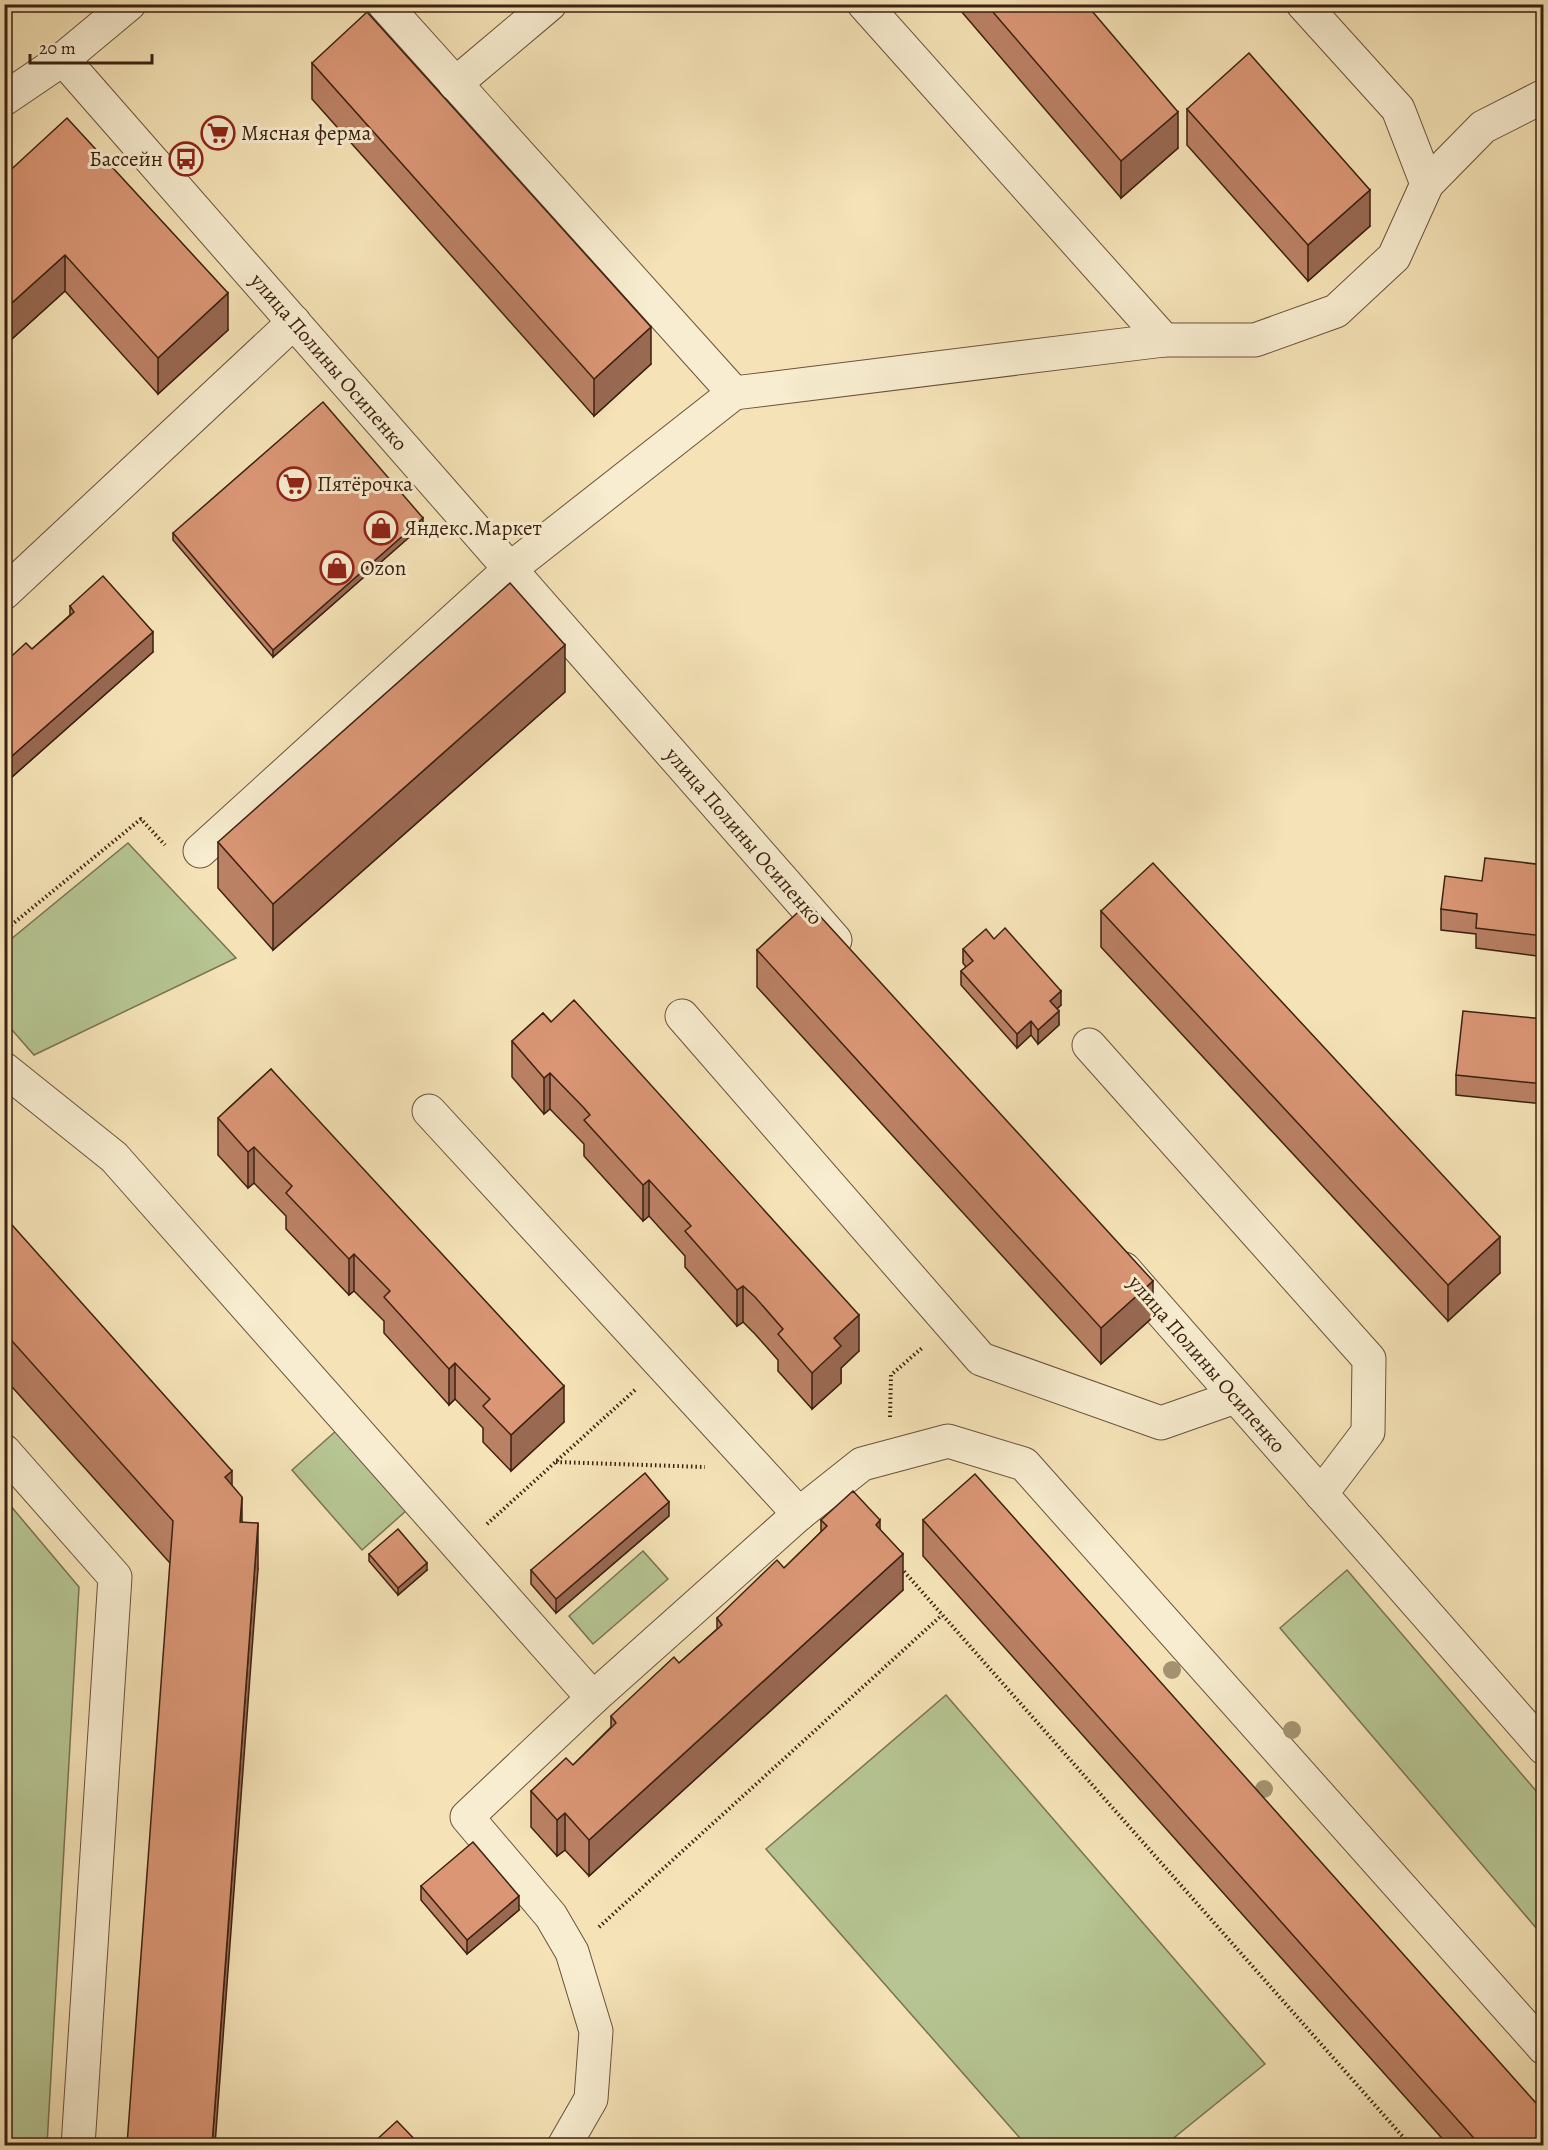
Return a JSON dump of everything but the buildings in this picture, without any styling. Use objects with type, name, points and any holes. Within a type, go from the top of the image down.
[{"type":"street","points":[[4,99],[63,59],[129,4]]},
{"type":"street","points":[[384,4],[734,393]]},
{"type":"street","points":[[455,84],[550,4]]},
{"type":"street","points":[[864,4],[1164,340]]},
{"type":"street","points":[[1303,4],[1398,109],[1427,184]]},
{"type":"street","name":"улица Полины Осипенко","points":[[63,59],[858,966]]},
{"type":"street","points":[[200,851],[510,569],[734,393],[1164,340],[1255,340],[1336,311],[1394,257],[1427,184],[1483,128],[1544,96]]},
{"type":"street","points":[[4,593],[294,322]]},
{"type":"street","points":[[682,1016],[981,1359],[1161,1423],[1235,1397]]},
{"type":"street","points":[[1089,1045],[1369,1359],[1368,1432],[1321,1494]]},
{"type":"street","points":[[4,1069],[114,1157],[593,1698]]},
{"type":"street","points":[[429,1111],[799,1514]]},
{"type":"street","name":"улица Полины Осипенко","points":[[1102,1244],[1544,1748]]},
{"type":"street","points":[[564,2145],[591,2099],[596,2031],[572,1952],[551,1916],[467,1817],[593,1698],[799,1514],[862,1464],[948,1441],[1024,1464],[1544,2048]]},
{"type":"street","points":[[4,1451],[115,1577],[78,2145]]},
{"type":"path","points":[[4,931],[141,819],[184,867],[200,851]]},
{"type":"path","points":[[889,1456],[891,1375],[949,1323]]},
{"type":"path","points":[[460,1549],[662,1365]]},
{"type":"path","points":[[556,1462],[757,1468]]},
{"type":"path","points":[[894,1561],[1411,2145]]},
{"type":"path","points":[[572,1952],[942,1615]]},
{"type":"green space","points":[[128,843],[236,958],[34,1055],[5,1022],[5,944]]},
{"type":"green space","points":[[337,1430],[407,1510],[362,1550],[292,1470]]},
{"type":"green space","points":[[4,1498],[79,1587],[47,2145],[5,2145]]},
{"type":"green space","points":[[643,1551],[668,1579],[593,1644],[569,1616]]},
{"type":"green space","points":[[1347,1570],[1543,1799],[1543,1936],[1280,1628]]},
{"type":"green space","points":[[946,1695],[1265,2064],[1165,2145],[1026,2145],[766,1849]]},
{"type":"place","name":"Мясная ферма","points":[[218,133]]},
{"type":"place","name":"Бассейн","points":[[186,159]]},
{"type":"place","name":"Пятёрочка","points":[[294,484]]},
{"type":"place","name":"Яндекс.Маркет","points":[[381,528]]},
{"type":"place","name":"Ozon","points":[[337,568]]}]
